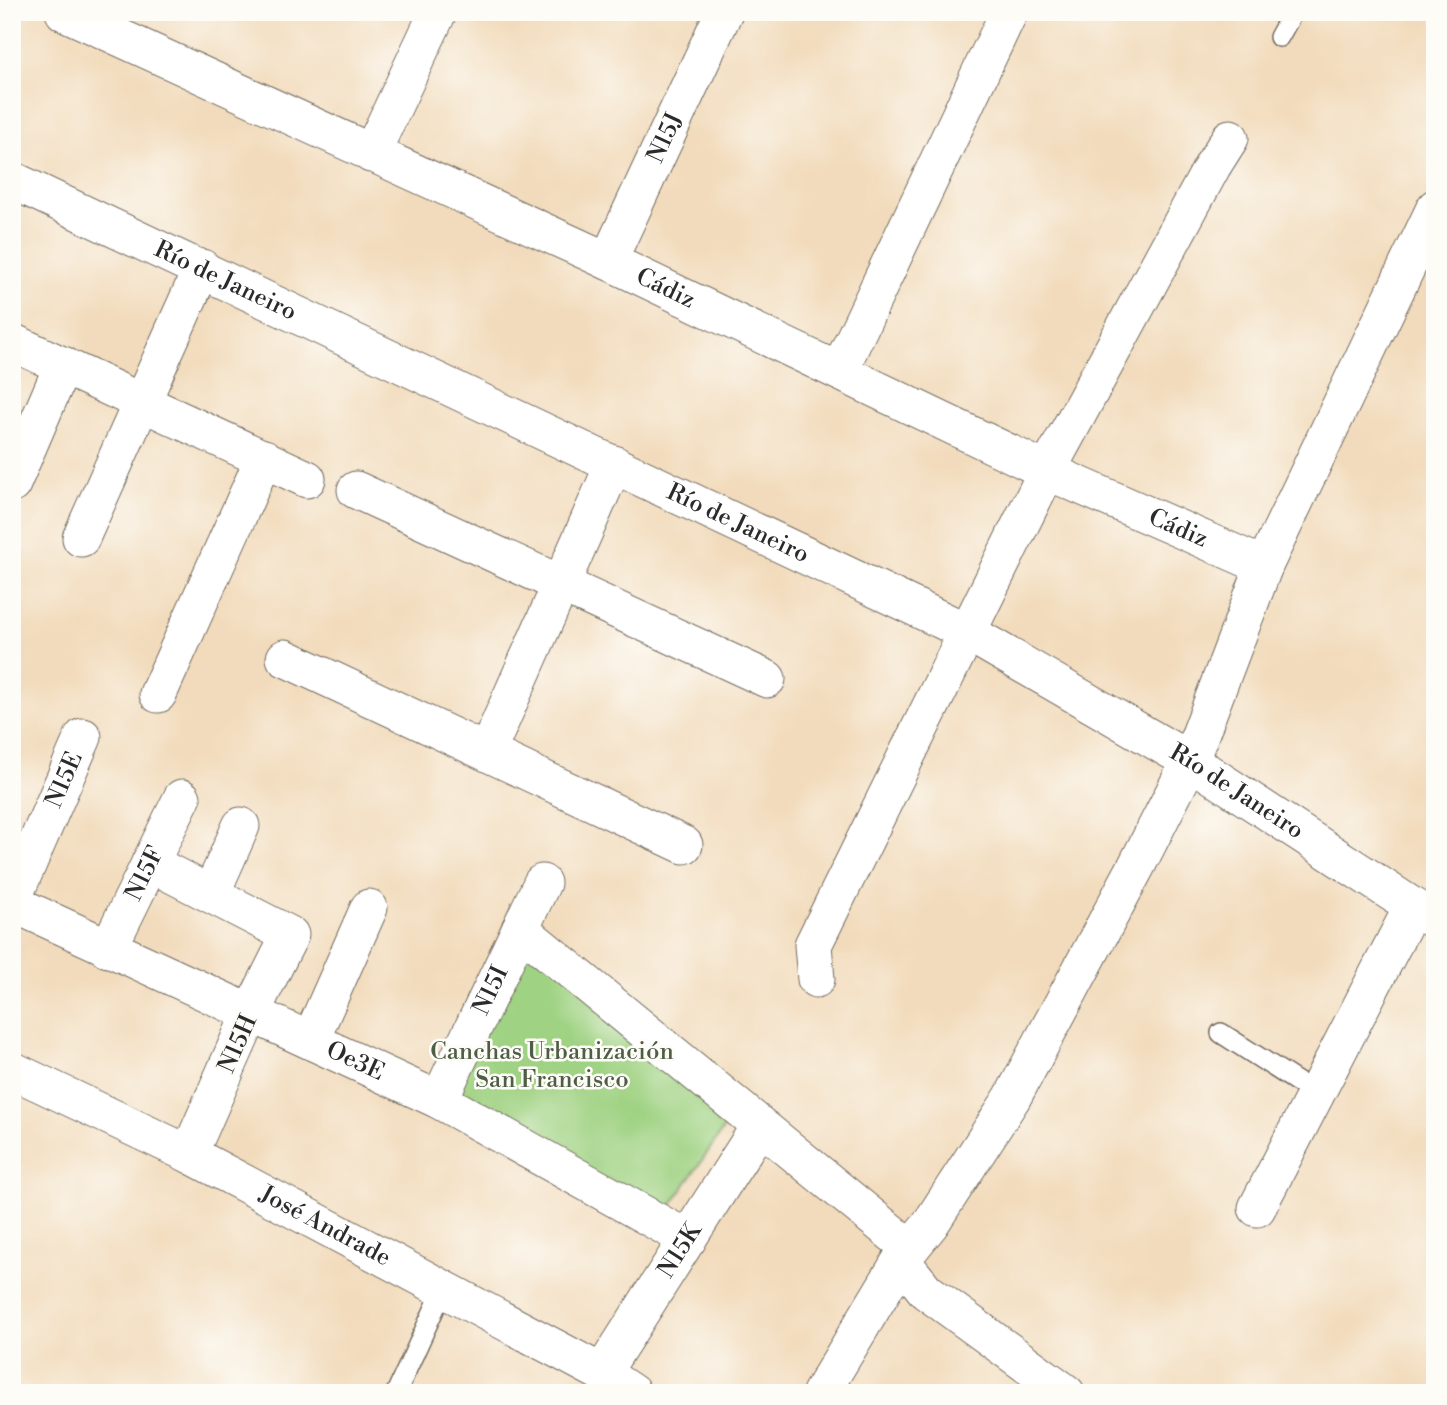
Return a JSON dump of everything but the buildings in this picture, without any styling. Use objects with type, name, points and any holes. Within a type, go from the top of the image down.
[{"type":"street","name":"Cádiz","points":[[64,12],[608,261],[1047,471],[1264,566]]},
{"type":"street","points":[[371,154],[438,12]]},
{"type":"street","name":"N15J","points":[[608,261],[724,12]]},
{"type":"street","points":[[839,372],[1009,12]]},
{"type":"street","points":[[816,979],[813,945],[967,632],[1047,471],[1230,138]]},
{"type":"street","name":"Río de Janeiro","points":[[12,180],[967,632],[1190,761],[1424,914]]},
{"type":"street","points":[[821,1393],[906,1254],[931,1223],[1012,1098],[1190,761],[1264,566],[1435,208]]},
{"type":"street","points":[[81,538],[202,268]]},
{"type":"street","points":[[12,342],[307,479]]},
{"type":"street","points":[[12,484],[62,365]]},
{"type":"street","points":[[158,694],[264,458]]},
{"type":"street","points":[[486,752],[614,464]]},
{"type":"street","points":[[356,490],[562,582],[767,679]]},
{"type":"street","points":[[285,658],[684,845]]},
{"type":"street","name":"N15E","points":[[12,902],[83,737]]},
{"type":"street","name":"N15F","points":[[108,949],[182,798]]},
{"type":"street","points":[[150,863],[211,894],[241,826]]},
{"type":"street","name":"N15I","points":[[439,1100],[542,883]]},
{"type":"street","name":"N15H","points":[[189,1154],[250,1015],[290,934],[211,894]]},
{"type":"street","name":"Oe3E","points":[[12,902],[250,1015],[311,1039],[439,1100],[688,1239]]},
{"type":"street","points":[[311,1039],[369,908]]},
{"type":"street","points":[[1257,1208],[1316,1094],[1424,914]]},
{"type":"street","points":[[520,929],[759,1126],[906,1254],[926,1291],[1020,1380],[1066,1393]]},
{"type":"street","name":"José Andrade","points":[[12,1070],[189,1154],[617,1383]]},
{"type":"street","name":"N15K","points":[[617,1383],[688,1239],[759,1126]]},
{"type":"lane","points":[[1279,37],[1293,12]]},
{"type":"lane","points":[[1221,1033],[1316,1094]]},
{"type":"lane","points":[[396,1393],[443,1290]]},
{"type":"green space","name":"Canchas Urbanización San Francisco","points":[[520,929],[737,1109],[658,1225],[439,1100]]}]
